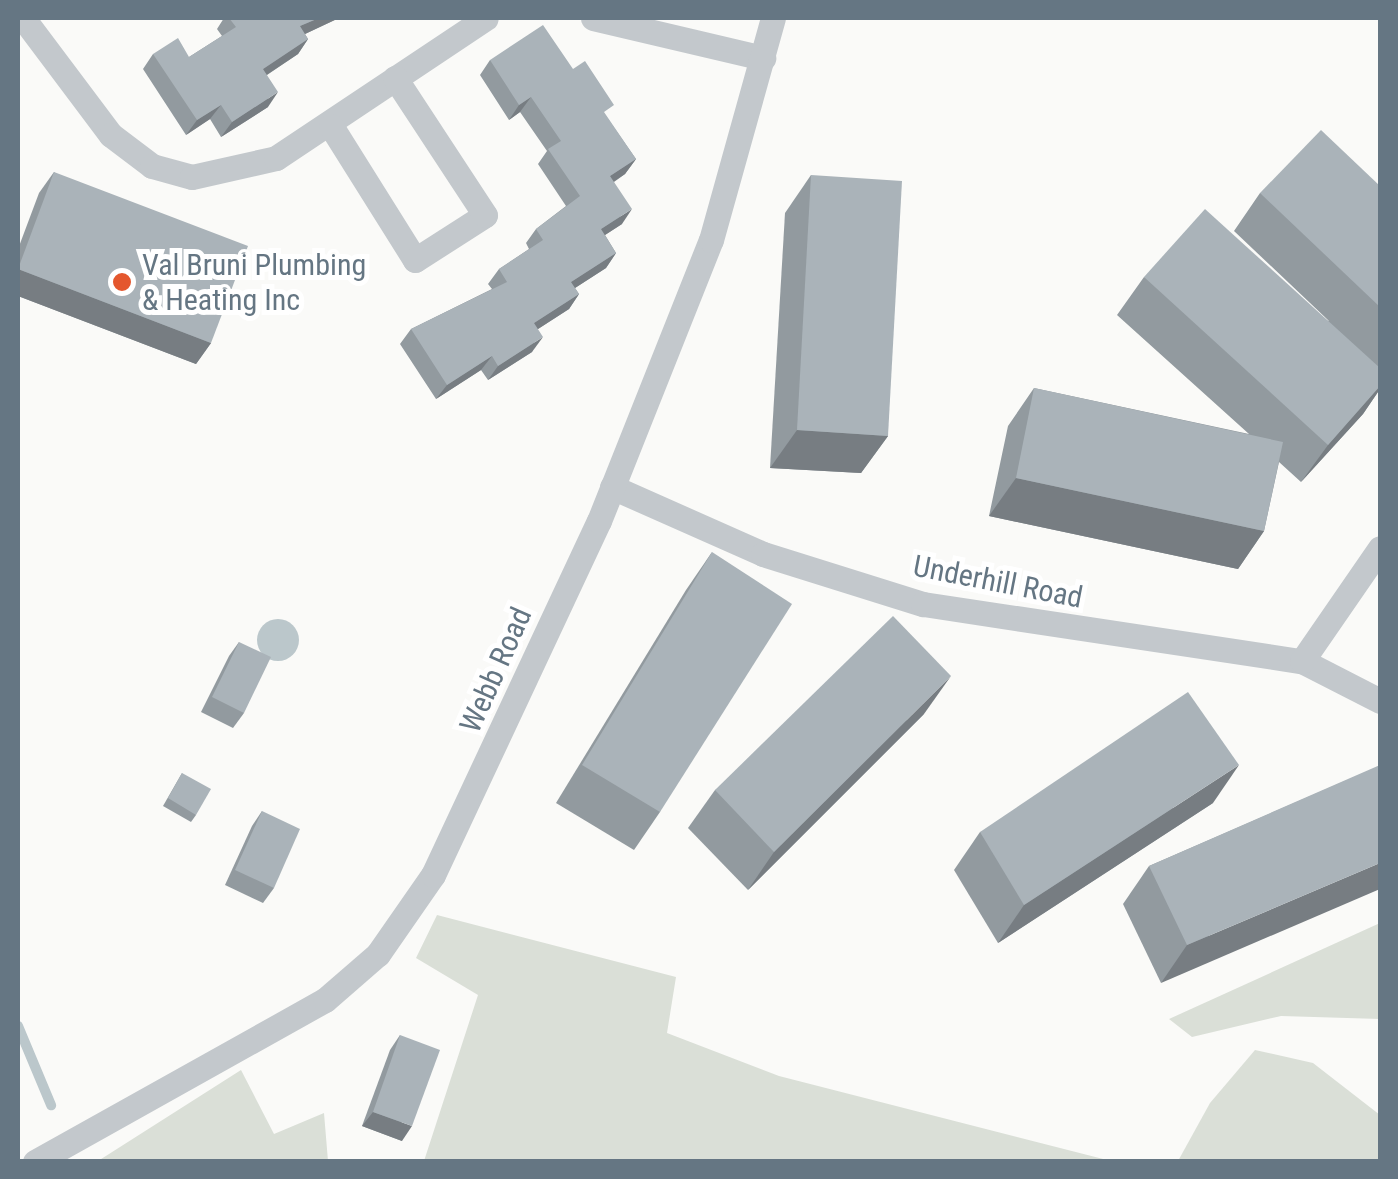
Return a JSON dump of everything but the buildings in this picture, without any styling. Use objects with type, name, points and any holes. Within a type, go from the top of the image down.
[{"type":"street","points":[[23,18],[111,136],[172,173],[250,168],[331,126],[486,18]]},
{"type":"street","points":[[593,18],[762,58]]},
{"type":"street","name":"Webb Road","points":[[35,1162],[302,1016],[378,954],[454,835],[612,487],[711,240],[774,18]]},
{"type":"street","points":[[331,126],[415,260],[485,215],[395,78]]},
{"type":"street","name":"Underhill Road","points":[[612,487],[763,554],[923,604],[1302,661],[1380,701]]},
{"type":"street","points":[[1302,661],[1380,548]]},
{"type":"shaded area","points":[[278,619],[293,625],[299,640],[293,655],[278,661],[263,655],[257,640],[263,625]]},
{"type":"shaded area","points":[[437,915],[676,977],[667,1033],[779,1076],[1111,1161],[424,1161],[478,995],[416,958]]},
{"type":"shaded area","points":[[1380,923],[1380,1019],[1281,1016],[1192,1037],[1169,1019]]},
{"type":"shaded area","points":[[1255,1050],[1313,1063],[1380,1115],[1380,1161],[1178,1161],[1210,1103]]},
{"type":"shaded area","points":[[241,1070],[274,1134],[324,1113],[328,1161],[98,1161]]},
{"type":"waterway","points":[[18,1026],[51,1105]]},
{"type":"place","name":"Val Bruni Plumbing & Heating Inc","points":[[122,282]]}]
